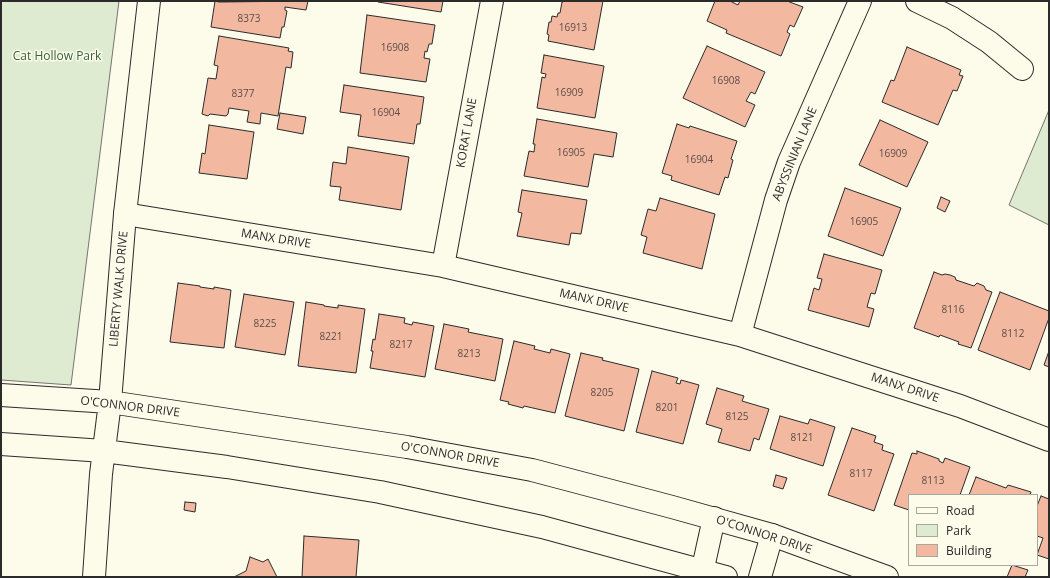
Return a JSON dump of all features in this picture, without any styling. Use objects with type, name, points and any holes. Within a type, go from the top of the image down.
[{"type":"street","name":"LIBERTY WALK DRIVE","points":[[94,577],[101,474],[110,402],[125,214],[149,1]]},
{"type":"street","name":"KORAT LANE","points":[[443,266],[492,1]]},
{"type":"street","name":"ABYSSINIAN LANE","points":[[740,335],[776,200],[789,162],[860,1]]},
{"type":"street","points":[[917,1],[952,18],[989,42],[1022,69]]},
{"type":"street","name":"MANX DRIVE","points":[[125,214],[443,266],[740,335],[960,406],[1049,440]]},
{"type":"street","name":"O'CONNOR DRIVE","points":[[1,395],[110,402],[407,447],[532,470],[714,518],[772,535],[887,577]]},
{"type":"street","points":[[1,444],[104,451],[227,467],[380,492],[542,526],[702,574],[726,577]]},
{"type":"street","points":[[702,574],[714,518]]},
{"type":"street","points":[[760,577],[772,535]]},
{"type":"green space","name":"Cat Hollow Park","points":[[1,1],[119,1],[71,385],[1,380]]},
{"type":"green space","points":[[1049,110],[1049,225],[1009,205]]},
{"type":"building","points":[[215,1],[308,1],[306,10],[285,7],[285,10],[287,11],[280,38],[211,27]]},
{"type":"building","points":[[378,1],[443,1],[441,12]]},
{"type":"building","points":[[603,1],[594,50],[548,41],[549,35],[547,34],[549,22],[551,22],[552,16],[557,17],[558,13],[560,13],[562,2]]},
{"type":"building","points":[[715,1],[730,1],[738,5],[740,1],[787,1],[803,7],[794,27],[790,25],[787,32],[790,34],[781,56],[726,33],[727,30],[707,21]]},
{"type":"building","points":[[367,15],[435,25],[432,44],[429,44],[427,52],[425,51],[424,58],[430,59],[426,82],[360,73]]},
{"type":"building","points":[[219,36],[289,48],[288,51],[293,52],[291,68],[286,67],[278,116],[261,113],[260,124],[247,122],[249,111],[229,108],[226,116],[210,114],[208,116],[202,114],[208,78],[216,79],[218,66],[214,65]]},
{"type":"building","points":[[707,46],[765,72],[755,94],[751,92],[746,101],[755,105],[745,127],[683,98]]},
{"type":"building","points":[[907,47],[961,70],[959,75],[963,76],[957,91],[953,90],[938,125],[882,102],[891,80],[894,81]]},
{"type":"building","points":[[544,55],[604,66],[595,118],[537,108],[542,77],[545,78],[546,74],[541,73]]},
{"type":"building","points":[[344,85],[424,97],[420,124],[417,124],[414,144],[358,136],[361,115],[340,112]]},
{"type":"building","points":[[280,113],[306,117],[303,134],[277,129]]},
{"type":"building","points":[[537,119],[617,133],[613,157],[594,154],[588,187],[524,176],[529,151],[534,152],[535,144],[533,144]]},
{"type":"building","points":[[880,120],[928,142],[907,187],[859,165]]},
{"type":"building","points":[[677,124],[689,128],[690,126],[737,141],[731,159],[733,160],[728,178],[725,177],[719,195],[671,180],[672,176],[662,173]]},
{"type":"building","points":[[209,125],[254,132],[247,179],[199,173],[202,153],[205,154]]},
{"type":"building","points":[[348,147],[409,157],[401,210],[339,200],[341,187],[330,186],[333,162],[346,164]]},
{"type":"building","points":[[845,188],[901,208],[883,256],[828,236]]},
{"type":"building","points":[[522,190],[587,200],[581,234],[571,233],[569,245],[517,236],[522,213],[518,212]]},
{"type":"building","points":[[941,197],[950,201],[945,212],[937,208]]},
{"type":"building","points":[[660,198],[715,214],[702,269],[643,253],[647,237],[641,235],[648,209],[656,211]]},
{"type":"building","points":[[824,254],[882,270],[875,294],[871,293],[867,307],[874,309],[869,327],[808,310],[814,288],[819,290],[822,279],[817,278]]},
{"type":"building","points":[[934,272],[942,275],[950,275],[955,277],[956,280],[974,286],[977,283],[984,286],[986,290],[992,292],[971,348],[958,344],[959,342],[940,335],[939,337],[914,328]]},
{"type":"building","points":[[178,283],[214,289],[214,287],[231,290],[224,348],[170,342]]},
{"type":"building","points":[[1000,292],[1049,311],[1049,318],[1030,370],[978,350]]},
{"type":"building","points":[[244,294],[294,302],[285,355],[235,347]]},
{"type":"building","points":[[306,302],[338,308],[338,305],[365,309],[356,373],[298,366]]},
{"type":"building","points":[[379,314],[405,318],[404,323],[412,325],[413,322],[434,326],[425,377],[370,368],[373,351],[371,351],[373,339],[375,340]]},
{"type":"building","points":[[444,324],[469,329],[468,332],[503,339],[495,381],[435,369]]},
{"type":"building","points":[[514,341],[535,346],[534,349],[550,353],[551,349],[570,354],[555,413],[524,406],[523,408],[500,400]]},
{"type":"building","points":[[1049,351],[1049,367],[1044,365]]},
{"type":"building","points":[[581,353],[639,369],[624,431],[565,416]]},
{"type":"building","points":[[652,371],[678,378],[676,383],[680,384],[681,380],[699,385],[683,444],[636,432]]},
{"type":"building","points":[[717,388],[744,396],[742,401],[769,409],[759,440],[754,438],[750,451],[718,442],[722,429],[706,424]]},
{"type":"building","points":[[780,416],[808,424],[810,419],[835,427],[823,466],[770,449]]},
{"type":"building","points":[[852,428],[876,436],[874,442],[883,445],[882,450],[894,454],[874,511],[828,495]]},
{"type":"building","points":[[917,451],[939,459],[939,461],[943,463],[945,458],[970,467],[960,494],[908,494],[908,510],[894,505],[912,453],[917,454]]},
{"type":"building","points":[[776,475],[787,478],[783,489],[773,486]]},
{"type":"building","points":[[976,477],[1006,488],[1008,485],[1031,492],[1030,494],[969,494]]},
{"type":"building","points":[[1041,496],[1049,499],[1049,559],[1038,555],[1043,538],[1038,536],[1038,504]]},
{"type":"building","points":[[185,502],[196,503],[195,512],[184,510]]},
{"type":"building","points":[[304,536],[359,540],[356,577],[302,577]]},
{"type":"building","points":[[250,557],[263,562],[268,559],[277,577],[234,577],[246,571]]},
{"type":"building","points":[[1012,566],[1028,570],[1025,577],[1007,577]]}]
